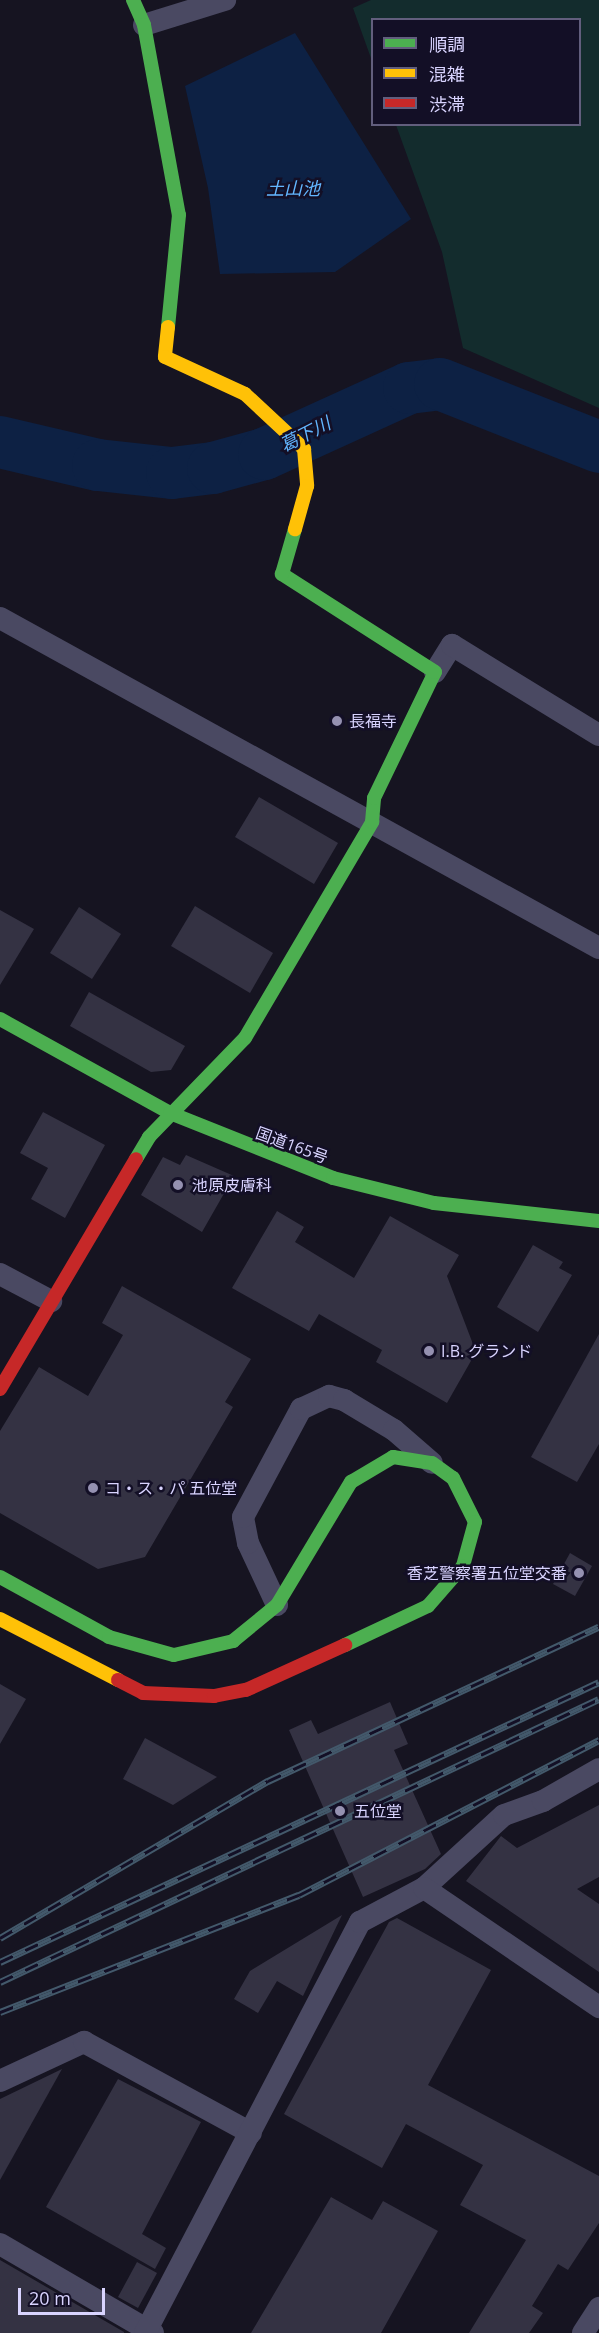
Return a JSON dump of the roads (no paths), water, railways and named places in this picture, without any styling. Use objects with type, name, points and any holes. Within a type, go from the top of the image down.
[{"type":"main road","points":[[0,1389],[130,1165],[170,1113],[245,1038],[372,822],[374,798],[435,672],[282,574],[307,486],[304,449],[245,394],[165,357],[179,215],[144,25],[133,0]]},
{"type":"main road","name":"国道165号","points":[[0,1019],[170,1113],[333,1178],[435,1203],[599,1221]]},
{"type":"main road","points":[[0,1577],[109,1637],[174,1656],[233,1641],[277,1605],[351,1482],[393,1457],[432,1463],[466,1496],[475,1522],[472,1544],[449,1585],[403,1621],[246,1689],[195,1697],[143,1693],[0,1619]]},
{"type":"street","points":[[144,25],[225,0]]},
{"type":"street","points":[[0,618],[599,948]]},
{"type":"street","points":[[435,672],[452,645],[599,735]]},
{"type":"street","points":[[0,1274],[51,1301]]},
{"type":"street","points":[[277,1605],[248,1543],[243,1517],[301,1408],[328,1396],[344,1400],[394,1430],[432,1463]]},
{"type":"street","points":[[0,2244],[148,2332],[360,1922],[424,1888],[504,1815],[543,1801],[599,1769]]},
{"type":"street","points":[[424,1888],[599,2007]]},
{"type":"street","points":[[0,2081],[84,2042],[251,2133]]},
{"type":"street","points":[[583,2333],[599,2308]]},
{"type":"water","name":"土山池","points":[[295,33],[411,219],[335,272],[220,274],[208,188],[185,86]]},
{"type":"waterway","name":"葛下川","points":[[0,442],[98,465],[172,473],[213,468],[264,454],[409,388],[440,384],[599,447]]},
{"type":"railway","points":[[0,1938],[268,1781],[599,1627]]},
{"type":"railway","points":[[0,1962],[599,1682]]},
{"type":"railway","points":[[0,1982],[599,1699]]},
{"type":"railway","points":[[0,2012],[299,1895],[599,1740]]},
{"type":"place","name":"長福寺","points":[[337,721]]},
{"type":"place","name":"池原皮膚科","points":[[178,1185]]},
{"type":"place","name":"I.B. グランド","points":[[429,1351]]},
{"type":"place","name":"コ・ス・パ 五位堂","points":[[93,1488]]},
{"type":"place","name":"香芝警察署五位堂交番","points":[[579,1573]]},
{"type":"place","name":"五位堂","points":[[340,1811]]}]
